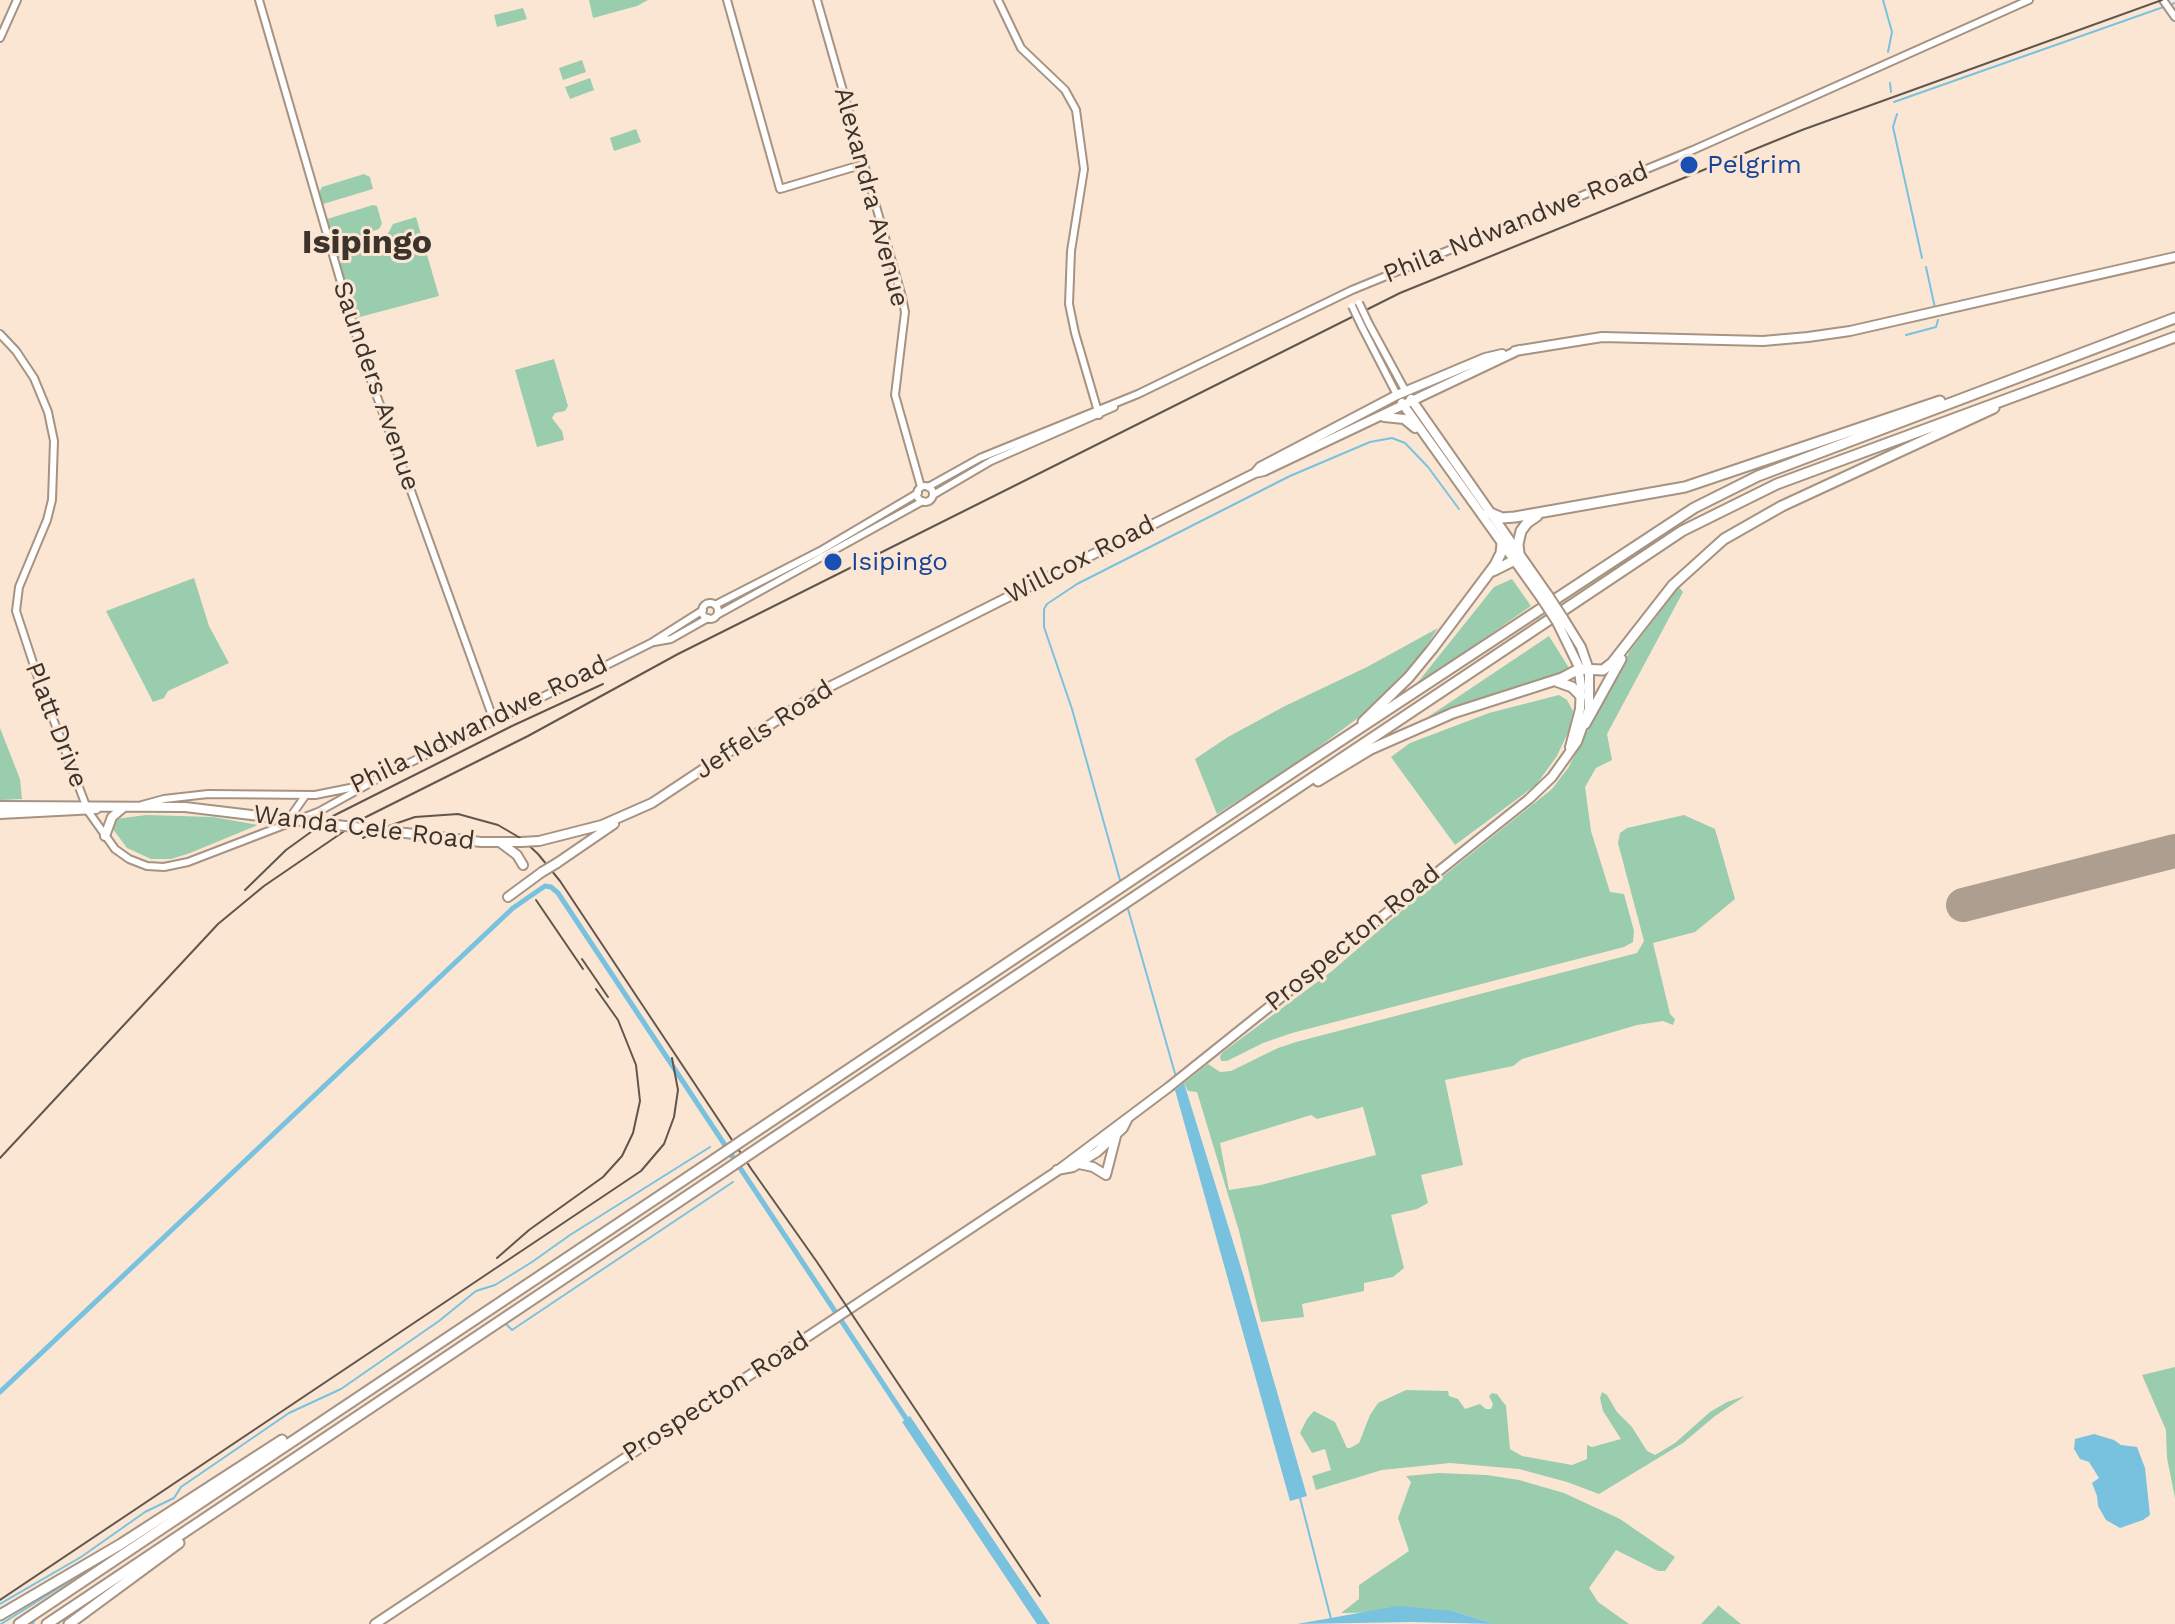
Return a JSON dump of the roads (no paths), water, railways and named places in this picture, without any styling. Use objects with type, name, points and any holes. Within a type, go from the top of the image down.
[{"type":"highway","points":[[19,1624],[1694,508],[1758,476],[2175,318]]},
{"type":"highway","points":[[47,1624],[1663,542],[1777,484],[2175,337]]},
{"type":"highway","points":[[1488,512],[1502,518],[1544,513],[1685,487],[2016,377]]},
{"type":"highway","points":[[1298,787],[1306,788],[1406,732],[1478,704],[1584,670],[1599,671],[1608,667],[1664,595],[1699,559],[1754,520],[2029,390]]},
{"type":"highway","points":[[1486,576],[1517,557],[1521,531],[1527,523],[1544,513]]},
{"type":"highway","points":[[1344,739],[1409,677],[1500,556],[1502,544]]},
{"type":"highway","points":[[1585,724],[1630,642]]},
{"type":"highway","points":[[1554,681],[1568,684],[1581,696]]},
{"type":"highway","points":[[0,1615],[121,1544],[339,1403],[353,1400]]},
{"type":"highway","points":[[69,1624],[248,1490]]},
{"type":"main road","points":[[1519,350],[1602,337],[1763,341],[1808,337],[1850,331],[2175,257]]},
{"type":"main road","name":"Willcox Road","points":[[1255,473],[1260,467],[1402,394],[1485,358],[1519,350]]},
{"type":"main road","name":"Willcox Road","points":[[905,648],[1255,473],[1519,350]]},
{"type":"main road","name":"Prospecton Road","points":[[375,1624],[1057,1171],[1169,1087],[1529,799],[1552,777],[1581,736],[1585,724],[1591,696],[1584,670],[1545,597],[1402,394]]},
{"type":"main road","name":"Prospecton Road","points":[[1408,403],[1424,437],[1502,544],[1517,557]]},
{"type":"main road","points":[[1374,418],[1393,416],[1404,419],[1424,437]]},
{"type":"main road","name":"Jeffels Road","points":[[625,816],[667,795],[747,738],[821,691],[905,648]]},
{"type":"main road","name":"Prospecton Road","points":[[1569,752],[1584,670]]},
{"type":"main road","name":"Wanda Cele Road","points":[[0,806],[87,808]]},
{"type":"main road","name":"Wanda Cele Road","points":[[0,814],[101,807],[185,807],[501,843],[539,841],[568,835],[625,816]]},
{"type":"main road","points":[[105,836],[112,817],[125,807]]},
{"type":"main road","points":[[508,897],[625,816]]},
{"type":"main road","points":[[501,843],[517,855],[523,865]]},
{"type":"main road","points":[[1057,1171],[1078,1164],[1097,1152],[1117,1134],[1128,1118]]},
{"type":"main road","points":[[1078,1164],[1093,1167],[1106,1175],[1117,1134]]},
{"type":"street","points":[[0,38],[17,0]]},
{"type":"street","name":"Saunders Avenue","points":[[259,0],[362,355],[494,721]]},
{"type":"street","points":[[727,0],[780,189],[864,164]]},
{"type":"street","name":"Alexandra Avenue","points":[[817,0],[904,304],[895,395],[922,489]]},
{"type":"street","points":[[998,0],[1021,48],[1065,90],[1076,110],[1084,169],[1071,251],[1069,304],[1098,412]]},
{"type":"street","name":"Phila Ndwandwe Road","points":[[923,501],[930,500],[933,495],[991,461],[1138,394],[1349,291],[1693,150],[2029,0]]},
{"type":"street","points":[[2163,0],[2175,17]]},
{"type":"street","name":"Prospecton Road","points":[[1349,291],[1402,394]]},
{"type":"street","name":"Platt Drive","points":[[0,334],[34,378],[48,412],[54,441],[52,500],[47,520],[19,587],[16,611],[87,808],[115,849],[147,866],[164,867],[188,862],[318,812],[374,781]]},
{"type":"street","name":"Phila Ndwandwe Road","points":[[139,807],[164,799],[208,794],[305,796],[335,793],[374,781],[651,643],[703,610],[706,604],[715,605],[820,551],[980,458],[1098,412]]},
{"type":"street","points":[[922,489],[933,495]]},
{"type":"street","points":[[715,605],[717,615],[923,501],[922,489]]},
{"type":"street","points":[[703,610],[708,618]]},
{"type":"street","name":"Phila Ndwandwe Road","points":[[651,643],[671,639],[717,615]]},
{"type":"street","points":[[287,822],[305,796]]},
{"type":"water","points":[[1184,1083],[1307,1496],[1290,1501],[1175,1090]]},
{"type":"water","points":[[910,1416],[1050,1624],[1037,1624],[902,1422]]},
{"type":"water","points":[[2094,1434],[2121,1445],[2137,1447],[2145,1468],[2150,1515],[2143,1520],[2120,1528],[2106,1520],[2098,1506],[2092,1483],[2099,1478],[2089,1462],[2080,1459],[2074,1449],[2075,1439]]},
{"type":"water","points":[[1398,1606],[1453,1611],[1494,1624],[1297,1624]]},
{"type":"waterway","points":[[1883,0],[1892,32],[1888,52]]},
{"type":"waterway","points":[[1894,102],[2175,3]]},
{"type":"waterway","points":[[1890,83],[1891,92]]},
{"type":"waterway","points":[[1897,114],[1893,127],[1922,258]]},
{"type":"waterway","points":[[1926,267],[1935,308]]},
{"type":"waterway","points":[[1906,335],[1936,327],[1938,320]]},
{"type":"waterway","points":[[1120,880],[1072,709],[1044,627],[1047,604],[1077,584],[1290,476],[1370,442],[1392,438],[1405,443],[1428,467],[1459,509]]},
{"type":"waterway","points":[[0,1392],[513,908],[545,886],[558,893],[909,1423]]},
{"type":"waterway","points":[[1128,909],[1176,1077]]},
{"type":"waterway","points":[[0,1604],[81,1557],[145,1512],[174,1498],[181,1487],[289,1413],[341,1389],[439,1321],[476,1291],[495,1285],[710,1147]]},
{"type":"waterway","points":[[506,1324],[512,1330],[733,1182]]},
{"type":"waterway","points":[[1300,1498],[1331,1619]]},
{"type":"waterway","points":[[1,1624],[86,1571]]},
{"type":"waterway","points":[[57,1624],[102,1593]]},
{"type":"railway","points":[[0,1158],[218,924],[264,886],[362,819],[528,736],[678,654],[1400,293],[1802,130],[2162,0]]},
{"type":"railway","points":[[245,890],[286,850],[333,816],[603,684]]},
{"type":"railway","points":[[363,838],[415,817],[458,814],[498,825],[522,839],[538,854],[560,881],[1040,1596]]},
{"type":"railway","points":[[536,900],[583,969]]},
{"type":"railway","points":[[582,959],[608,997]]},
{"type":"railway","points":[[497,1258],[529,1230],[603,1177],[622,1156],[633,1133],[640,1101],[636,1065],[618,1020],[596,989]]},
{"type":"railway","points":[[0,1600],[641,1171],[664,1144],[674,1117],[678,1090],[672,1058]]},
{"type":"place","name":"Pelgrim","points":[[1689,165]]},
{"type":"place","name":"Isipingo","points":[[833,562]]},
{"type":"district","name":"Isipingo","points":[[367,243]]}]
